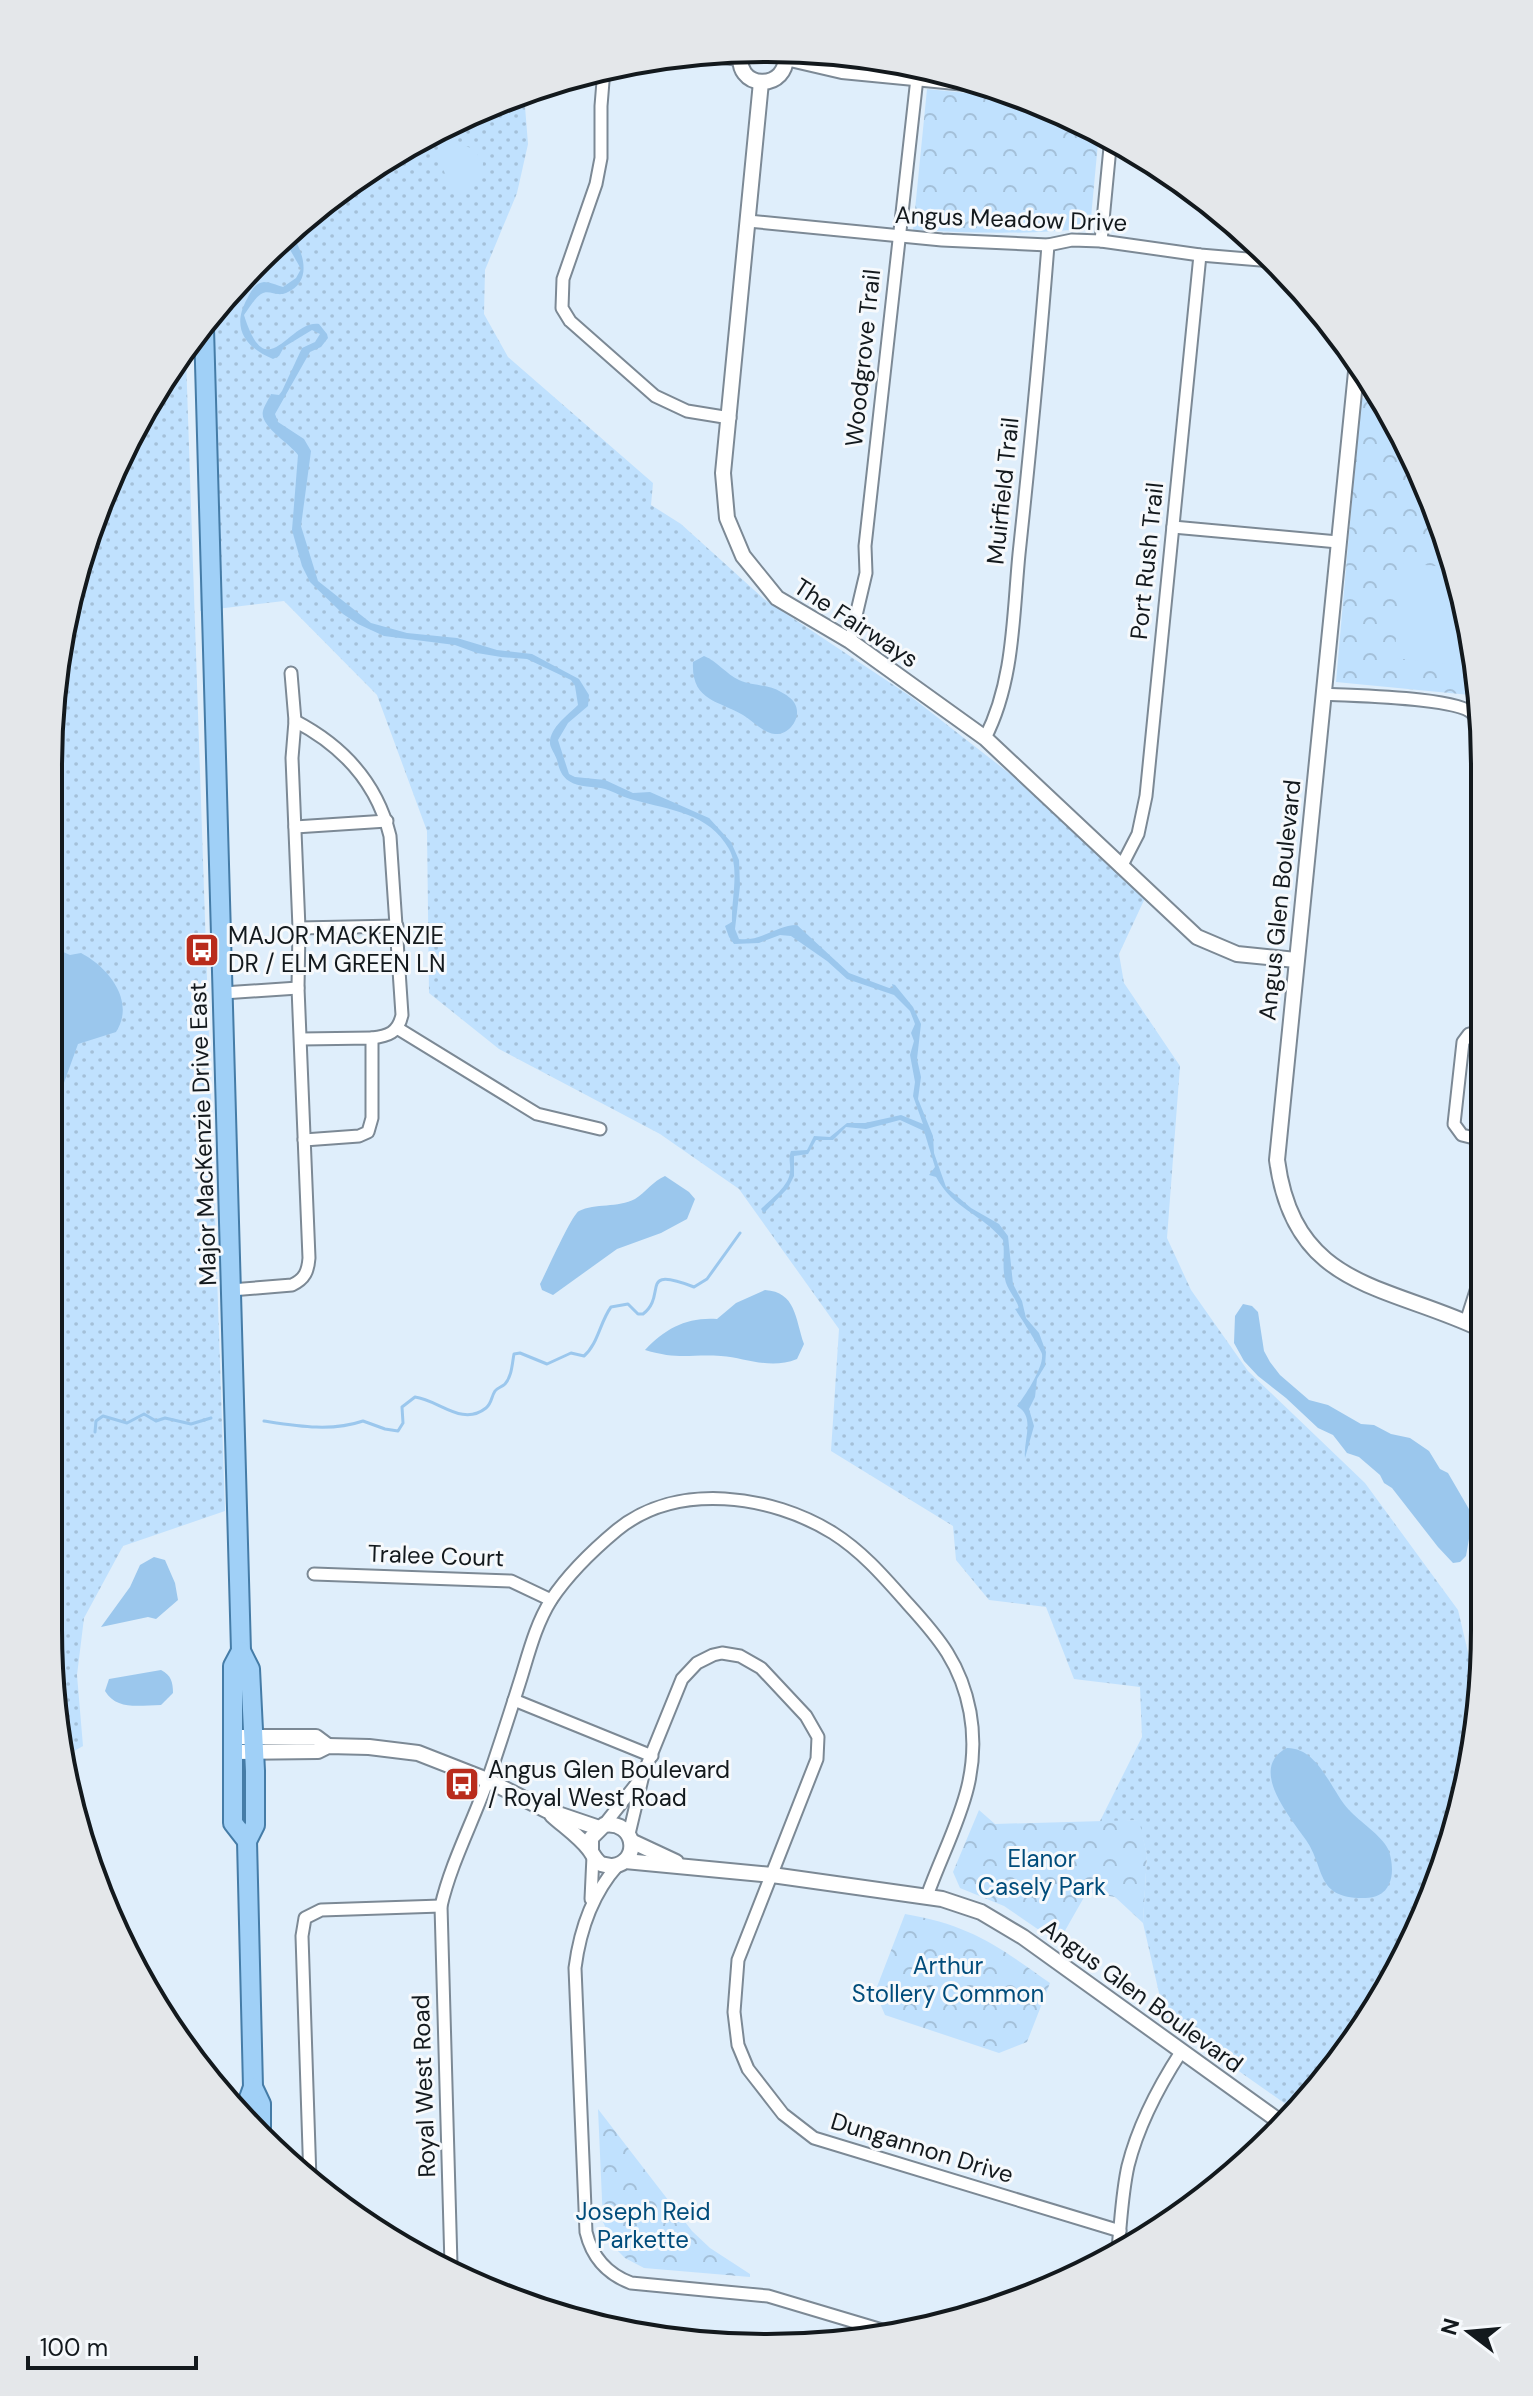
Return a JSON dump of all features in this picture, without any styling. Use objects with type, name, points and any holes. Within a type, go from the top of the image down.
[{"type":"main road","name":"Major MacKenzie Drive East","points":[[204,343],[241,1651],[250,1669],[254,1744],[255,1825],[247,1841],[253,2087],[247,2105]]},
{"type":"main road","name":"Major MacKenzie Drive East","points":[[241,1651],[233,1666],[233,1823],[247,1841]]},
{"type":"main road","name":"Major MacKenzie Drive East","points":[[253,2087],[261,2104],[261,2120]]},
{"type":"street","points":[[743,63],[746,75],[761,82],[778,77],[785,63]]},
{"type":"street","points":[[820,65],[842,71],[910,77]]},
{"type":"street","name":"Woodgrove Trail","points":[[850,641],[866,573],[865,546],[917,79]]},
{"type":"street","points":[[603,82],[601,158],[596,184],[563,279],[562,308],[570,321],[655,396],[687,411],[730,418]]},
{"type":"street","name":"The Fairways","points":[[761,82],[723,473],[727,518],[743,556],[777,598],[850,641],[985,738],[1186,929],[1205,942],[1237,954],[1296,960]]},
{"type":"street","points":[[1101,241],[1110,151]]},
{"type":"street","name":"Angus Meadow Drive","points":[[748,221],[897,237],[1048,245],[1072,240],[1101,241],[1256,260]]},
{"type":"street","name":"Muirfield Trail","points":[[985,738],[1005,684],[1048,245]]},
{"type":"street","name":"Port Rush Trail","points":[[1121,867],[1138,834],[1146,796],[1200,255]]},
{"type":"street","name":"Angus Glen Boulevard","points":[[1355,380],[1277,1149],[1278,1169],[1290,1212],[1309,1244],[1343,1274],[1397,1298],[1471,1324]]},
{"type":"street","points":[[1173,527],[1338,542]]},
{"type":"street","points":[[231,1290],[292,1285],[299,1282],[308,1270],[292,758],[295,721],[291,673]]},
{"type":"street","points":[[1323,694],[1455,704],[1468,712]]},
{"type":"street","points":[[295,721],[332,743],[347,756],[374,792],[387,821],[393,854],[402,1015],[397,1028],[385,1036],[301,1039]]},
{"type":"street","points":[[295,827],[387,821]]},
{"type":"street","points":[[299,928],[397,926]]},
{"type":"street","points":[[223,993],[298,988]]},
{"type":"street","points":[[397,1028],[537,1114],[600,1129]]},
{"type":"street","points":[[1471,1034],[1463,1042],[1454,1116],[1456,1130],[1471,1137]]},
{"type":"street","points":[[304,1140],[359,1136],[368,1132],[372,1118],[372,1038]]},
{"type":"street","points":[[1466,1322],[1471,1306]]},
{"type":"street","name":"Royal West Road","points":[[451,2259],[441,1906],[450,1872],[487,1780],[535,1633],[551,1600],[574,1571],[617,1530],[640,1515],[680,1501],[703,1499],[768,1506],[812,1522],[847,1543],[874,1566],[944,1645],[959,1674],[969,1710],[973,1751],[968,1795],[927,1896]]},
{"type":"street","name":"Tralee Court","points":[[314,1574],[511,1581],[551,1600]]},
{"type":"street","points":[[772,1875],[817,1759],[819,1744],[811,1722],[761,1668],[732,1654],[713,1655],[697,1663],[682,1679],[643,1775],[591,1838],[591,1903],[577,1954],[575,1982],[586,2232],[594,2255],[611,2273],[631,2283],[768,2296],[869,2326]]},
{"type":"street","points":[[514,1700],[652,1756]]},
{"type":"street","points":[[233,1745],[254,1744],[318,1751],[328,1746],[369,1747],[418,1753],[487,1780],[546,1810],[602,1826],[618,1825],[630,1837]]},
{"type":"street","points":[[591,1903],[631,1848],[630,1837],[643,1775]]},
{"type":"street","points":[[546,1810],[601,1864],[622,1863]]},
{"type":"street","name":"Angus Glen Boulevard","points":[[630,1837],[688,1867]]},
{"type":"street","name":"Angus Glen Boulevard","points":[[622,1863],[772,1875],[927,1896],[966,1906],[994,1919],[1274,2118]]},
{"type":"street","name":"Dungannon Drive","points":[[772,1875],[738,1960],[735,2031],[748,2069],[789,2120],[807,2135],[822,2141],[1120,2231]]},
{"type":"street","points":[[310,2165],[302,1936],[305,1918],[321,1910],[441,1906]]},
{"type":"street","points":[[1119,2240],[1133,2151],[1165,2079],[1181,2052]]},
{"type":"green space","points":[[927,89],[976,94],[993,99],[1098,145],[1090,228],[1002,233],[913,230]]},
{"type":"green space","points":[[525,105],[528,144],[517,193],[485,270],[484,314],[508,357],[653,483],[651,505],[681,524],[764,599],[910,696],[1027,787],[1145,898],[1119,954],[1124,983],[1180,1066],[1167,1238],[1191,1290],[1248,1371],[1365,1483],[1458,1610],[1470,1660],[1465,1721],[1447,1812],[1434,1856],[1377,1982],[1325,2058],[1286,2105],[1165,2019],[1143,1923],[1147,1855],[1138,1820],[1099,1823],[1142,1737],[1140,1687],[1074,1679],[1046,1607],[989,1600],[956,1560],[953,1526],[831,1451],[839,1329],[739,1189],[660,1134],[499,1049],[429,993],[427,831],[377,695],[284,601],[200,611],[198,352],[268,268],[338,208],[414,156]]},
{"type":"green space","points":[[453,142],[474,149],[483,163],[477,182],[463,195],[452,191],[439,159],[442,147]]},
{"type":"green space","points":[[186,368],[225,1511],[123,1546],[84,1618],[77,1675],[83,1746],[73,1752],[68,1721],[62,1630],[64,720],[76,629],[99,540],[135,455],[156,414]]},
{"type":"green space","points":[[1361,398],[1367,398],[1398,455],[1434,540],[1457,629],[1467,695],[1336,682]]},
{"type":"green space","points":[[1404,563],[1442,567],[1463,666],[1394,658]]},
{"type":"green space","name":"Elanor Casely Park","points":[[979,1810],[995,1824],[1139,1820],[1147,1855],[1143,1923],[1115,1897],[1087,1892],[1058,1943],[1004,1906],[960,1888],[953,1872]]},
{"type":"green space","name":"Arthur Stollery Common","points":[[905,1914],[966,1931],[1015,1958],[1050,1983],[1027,2042],[999,2053],[885,2015],[875,1992]]},
{"type":"green space","name":"Joseph Reid Parkette","points":[[598,2109],[692,2231],[750,2277],[644,2268],[616,2249],[603,2222]]},
{"type":"shaded area","points":[[296,242],[304,266],[295,288],[286,293],[261,294],[244,315],[261,347],[270,349],[278,346],[308,326],[319,324],[327,334],[328,338],[321,347],[310,352],[275,414],[278,422],[304,439],[311,451],[301,526],[318,581],[371,623],[407,633],[457,638],[497,650],[532,654],[579,679],[589,695],[588,706],[568,723],[558,740],[569,774],[605,780],[633,793],[650,792],[709,818],[731,842],[739,860],[740,886],[735,929],[739,939],[754,938],[797,925],[849,973],[889,988],[895,985],[913,1007],[921,1024],[917,1059],[921,1077],[918,1099],[933,1136],[934,1153],[946,1187],[971,1208],[999,1224],[1008,1236],[1013,1284],[1026,1318],[1039,1333],[1046,1352],[1045,1366],[1037,1379],[1035,1397],[1029,1409],[1034,1426],[1025,1458],[1026,1416],[1017,1406],[1037,1374],[1042,1354],[1015,1309],[1019,1308],[1006,1283],[1003,1240],[951,1197],[936,1177],[929,1175],[935,1167],[924,1131],[900,1120],[866,1129],[846,1127],[833,1140],[816,1140],[808,1154],[794,1156],[794,1176],[788,1188],[764,1213],[761,1209],[789,1177],[791,1151],[807,1150],[814,1136],[830,1137],[847,1123],[865,1123],[901,1115],[923,1124],[913,1096],[915,1082],[910,1055],[914,1041],[911,1033],[915,1024],[910,1011],[894,995],[847,979],[791,936],[780,935],[759,943],[734,944],[725,926],[732,922],[734,866],[721,837],[700,820],[688,815],[605,789],[577,785],[562,774],[551,738],[560,722],[578,705],[571,680],[527,659],[384,636],[343,614],[310,582],[292,530],[298,455],[270,429],[263,411],[271,394],[279,395],[282,391],[302,348],[315,342],[320,334],[312,330],[284,347],[273,359],[248,342],[240,319],[255,286],[264,282],[283,287],[296,278],[301,269],[289,249]]},
{"type":"shaded area","points":[[704,656],[739,680],[771,688],[789,697],[797,709],[796,719],[790,728],[780,734],[771,733],[708,698],[696,685],[694,675],[693,662]]},
{"type":"shaded area","points":[[62,951],[70,955],[81,953],[91,959],[109,976],[121,997],[123,1009],[116,1032],[78,1044],[62,1088]]},
{"type":"shaded area","points":[[665,1176],[695,1199],[687,1219],[661,1233],[617,1249],[553,1295],[542,1290],[540,1284],[579,1211],[628,1202]]},
{"type":"shaded area","points":[[765,1290],[783,1296],[793,1308],[804,1344],[797,1359],[768,1363],[721,1356],[666,1355],[645,1350],[678,1326],[696,1320],[717,1319],[736,1303]]},
{"type":"shaded area","points":[[1243,1304],[1252,1306],[1258,1312],[1264,1351],[1270,1362],[1309,1400],[1328,1405],[1361,1424],[1374,1425],[1391,1434],[1410,1438],[1429,1451],[1440,1469],[1448,1473],[1471,1513],[1466,1556],[1460,1562],[1453,1563],[1438,1547],[1380,1475],[1359,1457],[1347,1453],[1333,1435],[1318,1428],[1244,1361],[1234,1343],[1235,1316]]},
{"type":"shaded area","points":[[154,1557],[165,1560],[175,1583],[178,1600],[156,1619],[148,1617],[101,1627],[130,1587],[140,1565]]},
{"type":"shaded area","points":[[161,1670],[171,1679],[173,1693],[161,1705],[122,1704],[105,1691],[109,1679]]},
{"type":"shaded area","points":[[1287,1748],[1308,1755],[1342,1802],[1385,1844],[1391,1857],[1392,1871],[1391,1880],[1382,1893],[1369,1898],[1349,1897],[1330,1888],[1324,1880],[1312,1851],[1283,1806],[1271,1780],[1271,1768],[1276,1757]]},
{"type":"waterway","points":[[264,1421],[326,1427],[363,1421],[398,1431],[403,1423],[402,1407],[415,1397],[459,1414],[477,1413],[488,1406],[495,1391],[507,1381],[514,1354],[520,1353],[547,1364],[571,1353],[584,1356],[593,1345],[611,1307],[628,1304],[638,1314],[643,1314],[654,1299],[656,1285],[666,1279],[694,1287],[707,1279],[740,1233]]},
{"type":"waterway","points":[[95,1432],[96,1421],[103,1416],[127,1423],[144,1414],[156,1421],[165,1418],[191,1424],[211,1418]]},
{"type":"place","name":"MAJOR MACKENZIE DR / ELM GREEN LN","points":[[202,950]]},
{"type":"place","name":"Angus Glen Boulevard / Royal West Road","points":[[462,1784]]}]
